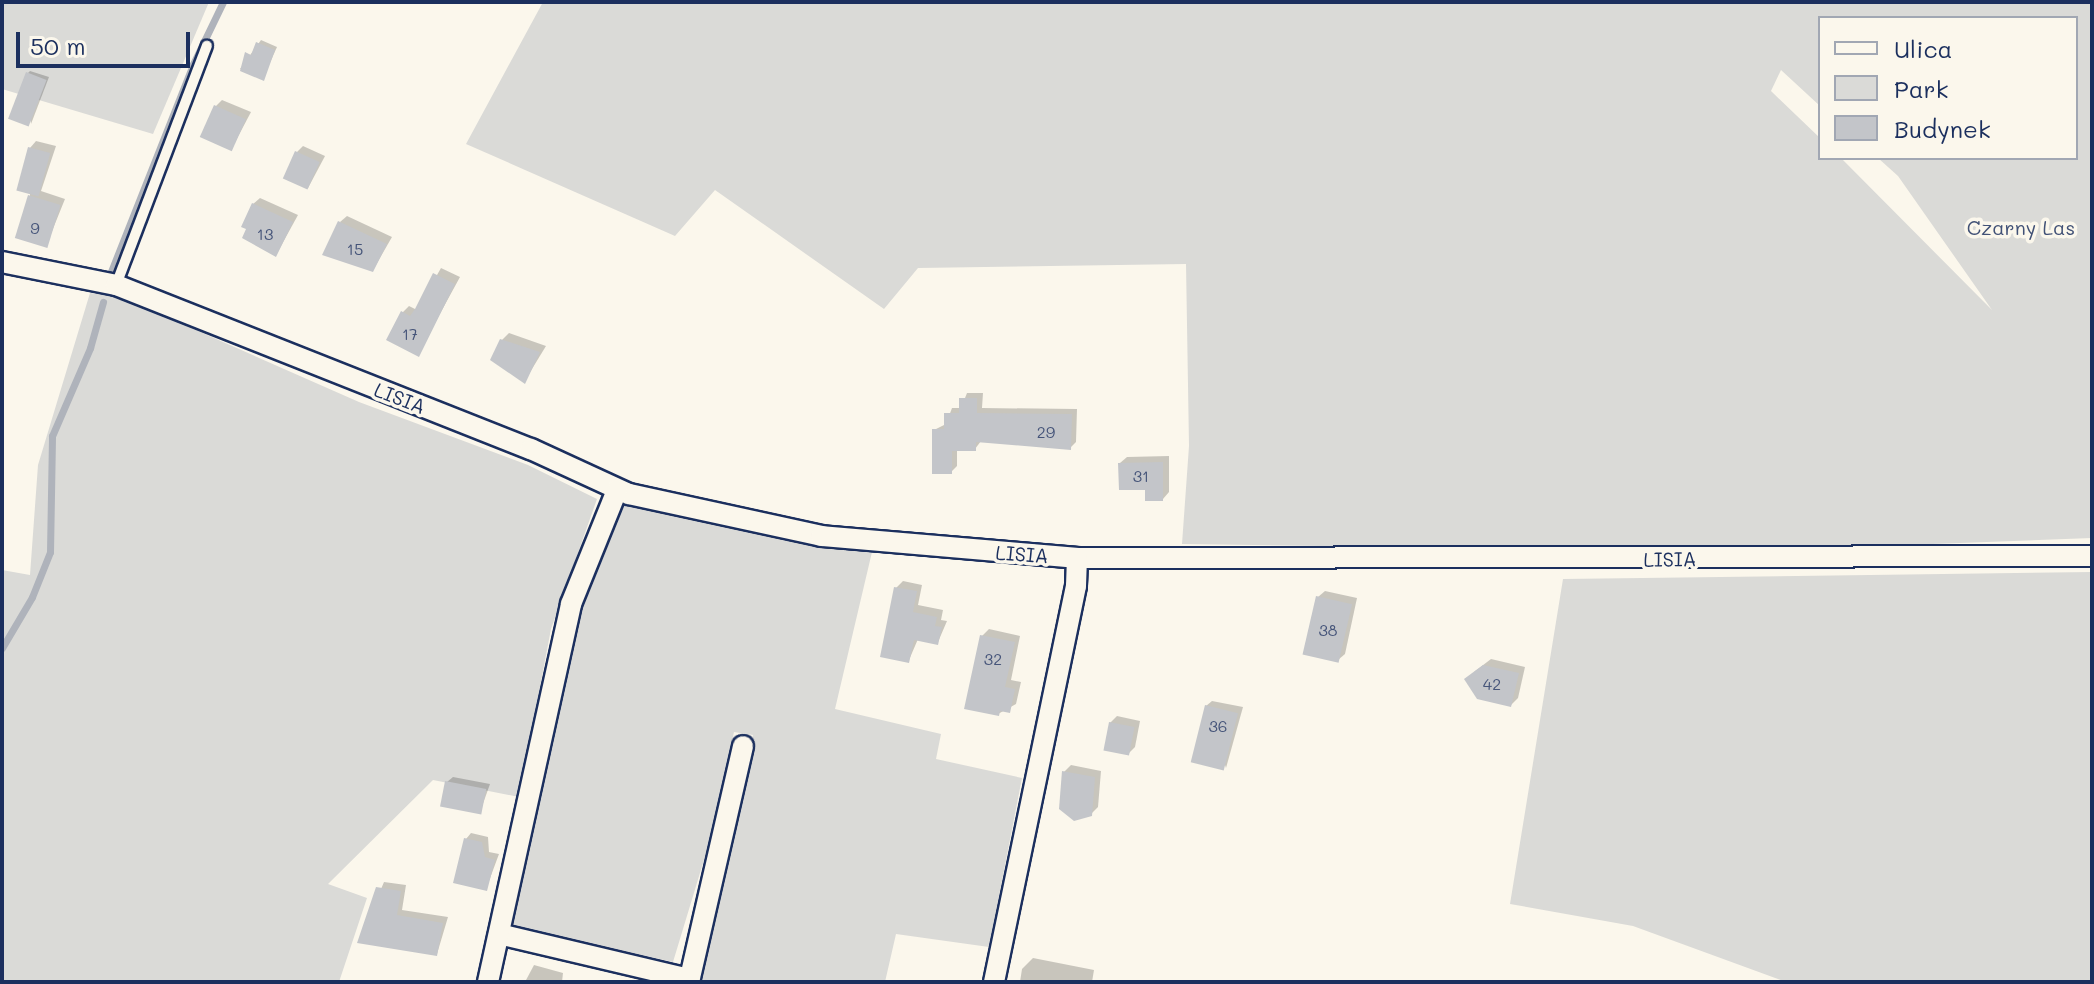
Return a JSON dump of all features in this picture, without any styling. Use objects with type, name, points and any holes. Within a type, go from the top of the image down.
[{"type":"street","name":"LISIA","points":[[2,262],[116,285],[531,449],[617,490],[683,509],[821,536],[1077,558],[2092,556]]},
{"type":"street","points":[[488,982],[571,604],[617,490]]},
{"type":"street","points":[[994,982],[1076,586],[1077,558]]},
{"type":"street","points":[[499,934],[690,980],[743,746]]},
{"type":"lane","points":[[116,285],[207,46]]},
{"type":"green space","points":[[2,2],[209,2],[153,134],[2,89]]},
{"type":"green space","name":"Czarny Las","points":[[543,2],[2092,2],[2092,538],[1719,552],[1182,544],[1189,446],[1186,264],[918,268],[884,309],[715,190],[675,236],[466,144]],"holes":[[[1818,16],[2078,16],[2078,160],[1880,160],[1898,176],[1992,310],[1843,160],[1818,160],[1818,136],[1771,91],[1781,70],[1818,104]]]},
{"type":"green space","points":[[90,293],[121,297],[359,402],[528,465],[597,499],[551,629],[519,797],[433,780],[328,884],[367,898],[339,982],[2,982],[2,570],[30,575],[38,465]]},
{"type":"green space","points":[[629,503],[781,534],[781,540],[872,552],[835,709],[941,734],[936,759],[1022,778],[989,947],[896,934],[885,982],[696,982],[753,735],[734,732],[713,830],[673,962],[511,926],[571,622],[619,507]]},
{"type":"green space","points":[[2092,572],[2092,982],[1786,982],[1633,926],[1510,904],[1563,579]]},
{"type":"building","points":[[256,42],[275,50],[264,81],[240,71],[245,52],[251,55]]},
{"type":"building","points":[[26,72],[47,80],[29,127],[8,119]]},
{"type":"building","points":[[214,105],[246,119],[232,151],[200,137]]},
{"type":"building","points":[[28,147],[50,153],[39,196],[16,190]]},
{"type":"building","points":[[295,151],[320,162],[307,189],[283,178]]},
{"type":"building","points":[[28,195],[61,205],[47,248],[15,238]]},
{"type":"building","points":[[252,203],[293,222],[276,257],[242,238],[246,229],[241,227]]},
{"type":"building","points":[[338,221],[387,244],[373,272],[322,255]]},
{"type":"building","points":[[433,273],[455,284],[419,357],[386,340],[401,311],[410,316],[415,309]]},
{"type":"building","points":[[500,339],[540,352],[525,384],[490,360]]},
{"type":"building","points":[[959,398],[977,398],[977,413],[1072,414],[1071,450],[976,442],[976,451],[952,451],[952,474],[932,474],[932,429],[944,429],[944,413],[959,413]]},
{"type":"building","points":[[1163,462],[1163,501],[1145,501],[1145,490],[1119,490],[1118,463]]},
{"type":"building","points":[[894,587],[917,591],[913,612],[937,617],[935,626],[942,627],[938,645],[914,640],[909,663],[880,657]]},
{"type":"building","points":[[1316,596],[1352,604],[1339,663],[1303,654]]},
{"type":"building","points":[[980,635],[1015,642],[1005,687],[1015,689],[1010,713],[1000,711],[999,716],[964,709]]},
{"type":"building","points":[[1483,665],[1519,673],[1511,707],[1477,699],[1464,679]]},
{"type":"building","points":[[1205,705],[1238,713],[1224,770],[1191,762]]},
{"type":"building","points":[[1109,722],[1135,727],[1129,755],[1103,750]]},
{"type":"building","points":[[1062,771],[1095,777],[1092,816],[1074,821],[1059,809]]},
{"type":"building","points":[[445,781],[486,789],[481,815],[440,807]]},
{"type":"building","points":[[464,838],[482,842],[485,857],[495,860],[487,891],[453,883]]},
{"type":"building","points":[[376,887],[401,891],[397,915],[443,923],[437,956],[357,943]]},
{"type":"waterway","points":[[110,274],[193,64],[223,2]]},
{"type":"waterway","points":[[2,648],[32,597],[50,552],[52,436],[90,348],[103,302]]}]
